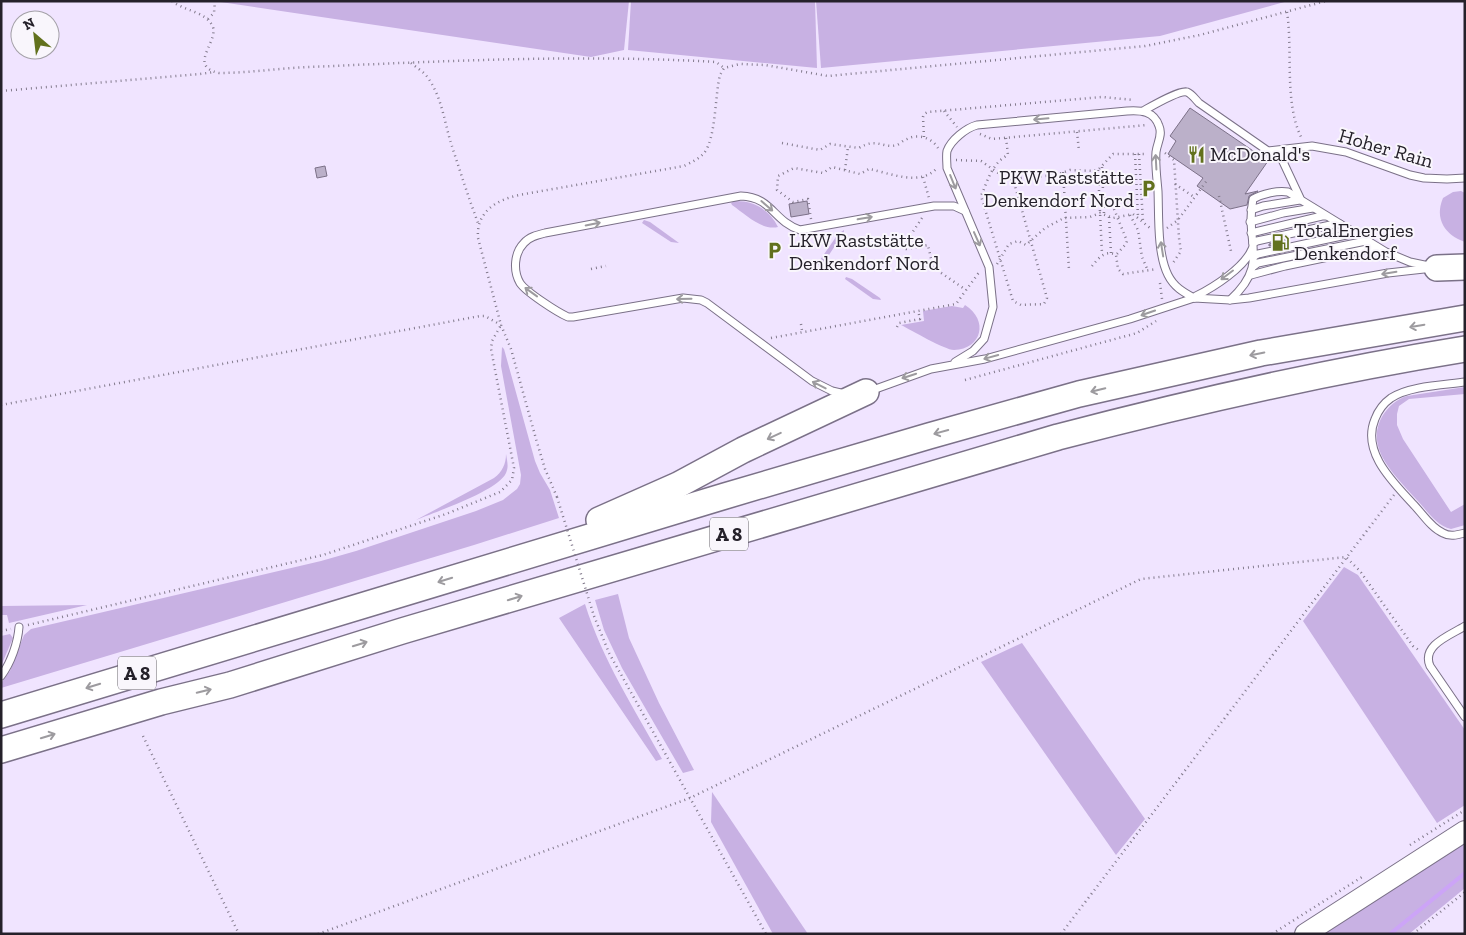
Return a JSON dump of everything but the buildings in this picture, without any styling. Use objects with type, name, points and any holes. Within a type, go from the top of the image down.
[{"type":"highway","points":[[1437,268],[1465,267]]},
{"type":"highway","name":"A 8","points":[[1,715],[491,566],[928,436],[1079,394],[1262,353],[1465,318]]},
{"type":"highway","name":"A 8","points":[[1,750],[161,702],[230,685],[402,631],[1058,437],[1158,411],[1265,387],[1465,349]]},
{"type":"highway","points":[[491,566],[678,485],[743,450],[866,392]]},
{"type":"main road","points":[[1305,934],[1465,831]]},
{"type":"lane","name":"Hoher Rain","points":[[1143,111],[1179,93],[1186,92],[1268,152],[1299,146],[1312,146],[1346,152],[1410,175],[1424,178],[1447,180],[1465,178]]},
{"type":"lane","points":[[952,364],[973,351],[984,339],[993,307],[989,268],[943,160],[947,152],[977,125],[1127,111],[1143,111],[1152,116],[1161,131],[1156,154],[1160,244],[1168,276],[1177,288],[1194,298],[1230,300],[1263,297],[1388,272],[1437,268]]},
{"type":"lane","points":[[1278,151],[1300,200]]},
{"type":"lane","points":[[1230,300],[1244,286],[1254,266],[1250,222],[1253,199],[1258,196],[1278,192],[1288,192],[1366,241],[1399,258],[1437,268]]},
{"type":"lane","points":[[965,211],[954,206],[932,206],[800,230],[783,221],[763,201],[751,196],[741,196],[545,233],[528,239],[519,249],[515,262],[517,277],[520,283],[568,317],[672,300],[692,299],[708,303],[812,381],[832,391],[848,394],[866,392],[904,378],[952,364],[985,359],[1130,319],[1194,298],[1242,264],[1249,256],[1253,245],[1287,234],[1340,224]]},
{"type":"lane","points":[[1251,210],[1300,200]]},
{"type":"lane","points":[[1250,222],[1283,213],[1314,208]]},
{"type":"lane","points":[[1251,233],[1265,228],[1327,216]]},
{"type":"lane","points":[[1254,256],[1270,251],[1356,234]]},
{"type":"lane","points":[[1254,266],[1272,260],[1366,241]]},
{"type":"lane","points":[[1251,275],[1377,247]]},
{"type":"lane","points":[[1465,382],[1404,392],[1391,398],[1380,410],[1372,430],[1373,448],[1383,468],[1399,489],[1441,533],[1455,535],[1465,532]]},
{"type":"lane","points":[[1465,626],[1434,645],[1428,655],[1430,666],[1465,718]]},
{"type":"lane","points":[[1,676],[6,669],[17,639],[18,627]]},
{"type":"path","points":[[172,1],[208,20],[214,29],[214,34],[204,58],[207,66],[214,72]]},
{"type":"path","points":[[208,20],[214,13],[215,1]]},
{"type":"path","points":[[479,224],[488,209],[508,198],[684,166],[697,160],[706,151],[711,137],[717,86],[724,68],[740,64],[765,65],[828,76],[1136,47],[1200,35],[1326,1]]},
{"type":"path","points":[[1287,12],[1290,32],[1290,74],[1297,128]]},
{"type":"path","points":[[1,91],[214,72],[410,62],[591,57],[716,62],[724,68]]},
{"type":"path","points":[[410,62],[428,78],[445,119],[466,191],[479,224],[478,238],[501,325],[511,349],[545,469],[557,497],[594,616],[609,653],[766,934]]},
{"type":"path","points":[[944,111],[964,135]]},
{"type":"path","points":[[964,135],[976,133],[992,139],[1158,124]]},
{"type":"path","points":[[1077,132],[1079,152]]},
{"type":"path","points":[[964,135],[955,160],[982,161],[1004,177],[1013,178],[1056,175],[1070,170],[1098,170],[1113,154],[1165,154],[1174,159],[1178,220]]},
{"type":"path","points":[[782,143],[820,150],[830,144],[859,148],[868,142],[896,146],[910,138],[924,137],[936,145],[943,160],[934,171],[923,177],[912,178],[869,169],[860,174],[832,168],[823,173],[794,168],[778,176],[777,190],[793,202],[808,199],[813,227]]},
{"type":"path","points":[[1006,138],[1008,155],[998,161],[992,168],[980,196],[1013,301],[1020,305],[1044,304],[1047,298],[1013,178]]},
{"type":"path","points":[[845,170],[848,147]]},
{"type":"path","points":[[1134,154],[1138,217]]},
{"type":"path","points":[[1139,154],[1143,222]]},
{"type":"path","points":[[1102,166],[1104,214]]},
{"type":"path","points":[[1092,266],[1102,254],[1098,170]]},
{"type":"path","points":[[1063,172],[1069,270]]},
{"type":"path","points":[[923,177],[934,213],[920,220],[902,248],[928,245],[934,268],[966,290]]},
{"type":"path","points":[[757,340],[956,304],[979,271],[997,264],[1009,244],[1018,241],[1026,245],[1030,239],[1046,227],[1066,218],[1090,217],[1100,213],[1117,218],[1130,214],[1138,217],[1150,228],[1171,226],[1178,220],[1208,179]]},
{"type":"path","points":[[1175,184],[1194,197]]},
{"type":"path","points":[[1219,196],[1231,251]]},
{"type":"path","points":[[1114,209],[1127,243],[1116,255]]},
{"type":"path","points":[[1116,255],[1118,269],[1123,274],[1148,271],[1142,260],[1138,230],[1130,214]]},
{"type":"path","points":[[1109,216],[1111,253]]},
{"type":"path","points":[[1102,254],[1111,253],[1116,255]]},
{"type":"path","points":[[591,268],[606,266]]},
{"type":"path","points":[[965,380],[1137,332],[1168,315],[1160,293],[1160,284],[1156,270]]},
{"type":"path","points":[[897,327],[899,323],[920,319],[918,310]]},
{"type":"path","points":[[1,405],[480,316],[485,316],[501,325]]},
{"type":"path","points":[[801,324],[802,331]]},
{"type":"path","points":[[1,630],[323,555],[438,517],[500,492],[509,486],[514,475],[491,350],[492,341],[501,325]]},
{"type":"path","points":[[1061,934],[1399,489]]},
{"type":"path","points":[[1346,557],[1360,571],[1413,646],[1428,655]]},
{"type":"path","points":[[318,934],[690,798],[1141,579],[1346,557]]},
{"type":"path","points":[[144,736],[239,934]]},
{"type":"path","points":[[1403,850],[1465,810]]},
{"type":"path","points":[[1272,934],[1363,876]]},
{"type":"path","points":[[1413,934],[1465,892]]},
{"type":"shaded area","points":[[214,1],[629,1],[624,50],[591,57]]},
{"type":"shaded area","points":[[631,1],[815,1],[817,68],[628,50]]},
{"type":"shaded area","points":[[816,1],[1288,1],[1160,36],[821,68]]},
{"type":"shaded area","points":[[1461,191],[1465,193],[1465,242],[1447,231],[1443,225],[1440,213],[1443,198],[1453,192]]},
{"type":"shaded area","points":[[734,201],[748,202],[760,207],[775,221],[778,227],[766,227],[754,221],[732,205],[731,203]]},
{"type":"shaded area","points":[[644,220],[650,222],[679,243],[671,242],[642,223]]},
{"type":"shaded area","points":[[844,230],[825,261],[818,265],[838,234]]},
{"type":"shaded area","points":[[846,277],[852,279],[881,300],[873,299],[845,279]]},
{"type":"shaded area","points":[[965,305],[973,311],[977,318],[979,333],[971,345],[963,348],[950,349],[901,325],[924,321],[923,311],[952,306],[963,308]]},
{"type":"shaded area","points":[[502,347],[535,461],[550,490],[559,518],[1,688],[1,683],[10,671],[24,635],[31,629],[321,561],[476,511],[503,500],[517,489],[520,484],[521,475],[501,366]]},
{"type":"shaded area","points":[[1465,387],[1465,394],[1409,399],[1399,406],[1397,414],[1397,425],[1403,439],[1451,512],[1465,504],[1465,525],[1451,529],[1432,517],[1391,471],[1379,450],[1377,439],[1378,427],[1388,409],[1403,397]]},
{"type":"shaded area","points":[[506,454],[508,466],[501,480],[479,494],[416,520],[494,478],[503,468]]},
{"type":"shaded area","points":[[1344,567],[1358,575],[1465,730],[1465,805],[1437,823],[1303,621]]},
{"type":"shaded area","points":[[618,594],[629,638],[659,703],[694,770],[683,773],[622,668],[604,630],[595,600]]},
{"type":"shaded area","points":[[585,604],[609,664],[662,759],[656,761],[559,618]]},
{"type":"shaded area","points":[[87,605],[9,623],[7,615],[1,615],[1,606]]},
{"type":"shaded area","points":[[10,634],[13,638],[1,666],[1,636]]},
{"type":"shaded area","points":[[1022,643],[1145,819],[1116,855],[981,662]]},
{"type":"shaded area","points":[[712,792],[808,934],[773,934],[711,822]]},
{"type":"shaded area","points":[[1465,838],[1465,888],[1409,934],[1316,934]]},
{"type":"waterway","points":[[1390,934],[1465,873]]},
{"type":"place","name":"McDonald's","points":[[1196,154]]},
{"type":"place","name":"PKW Raststätte Denkendorf Nord","points":[[1148,188]]},
{"type":"place","name":"TotalEnergies Denkendorf","points":[[1280,242]]},
{"type":"place","name":"LKW Raststätte Denkendorf Nord","points":[[775,251]]}]
